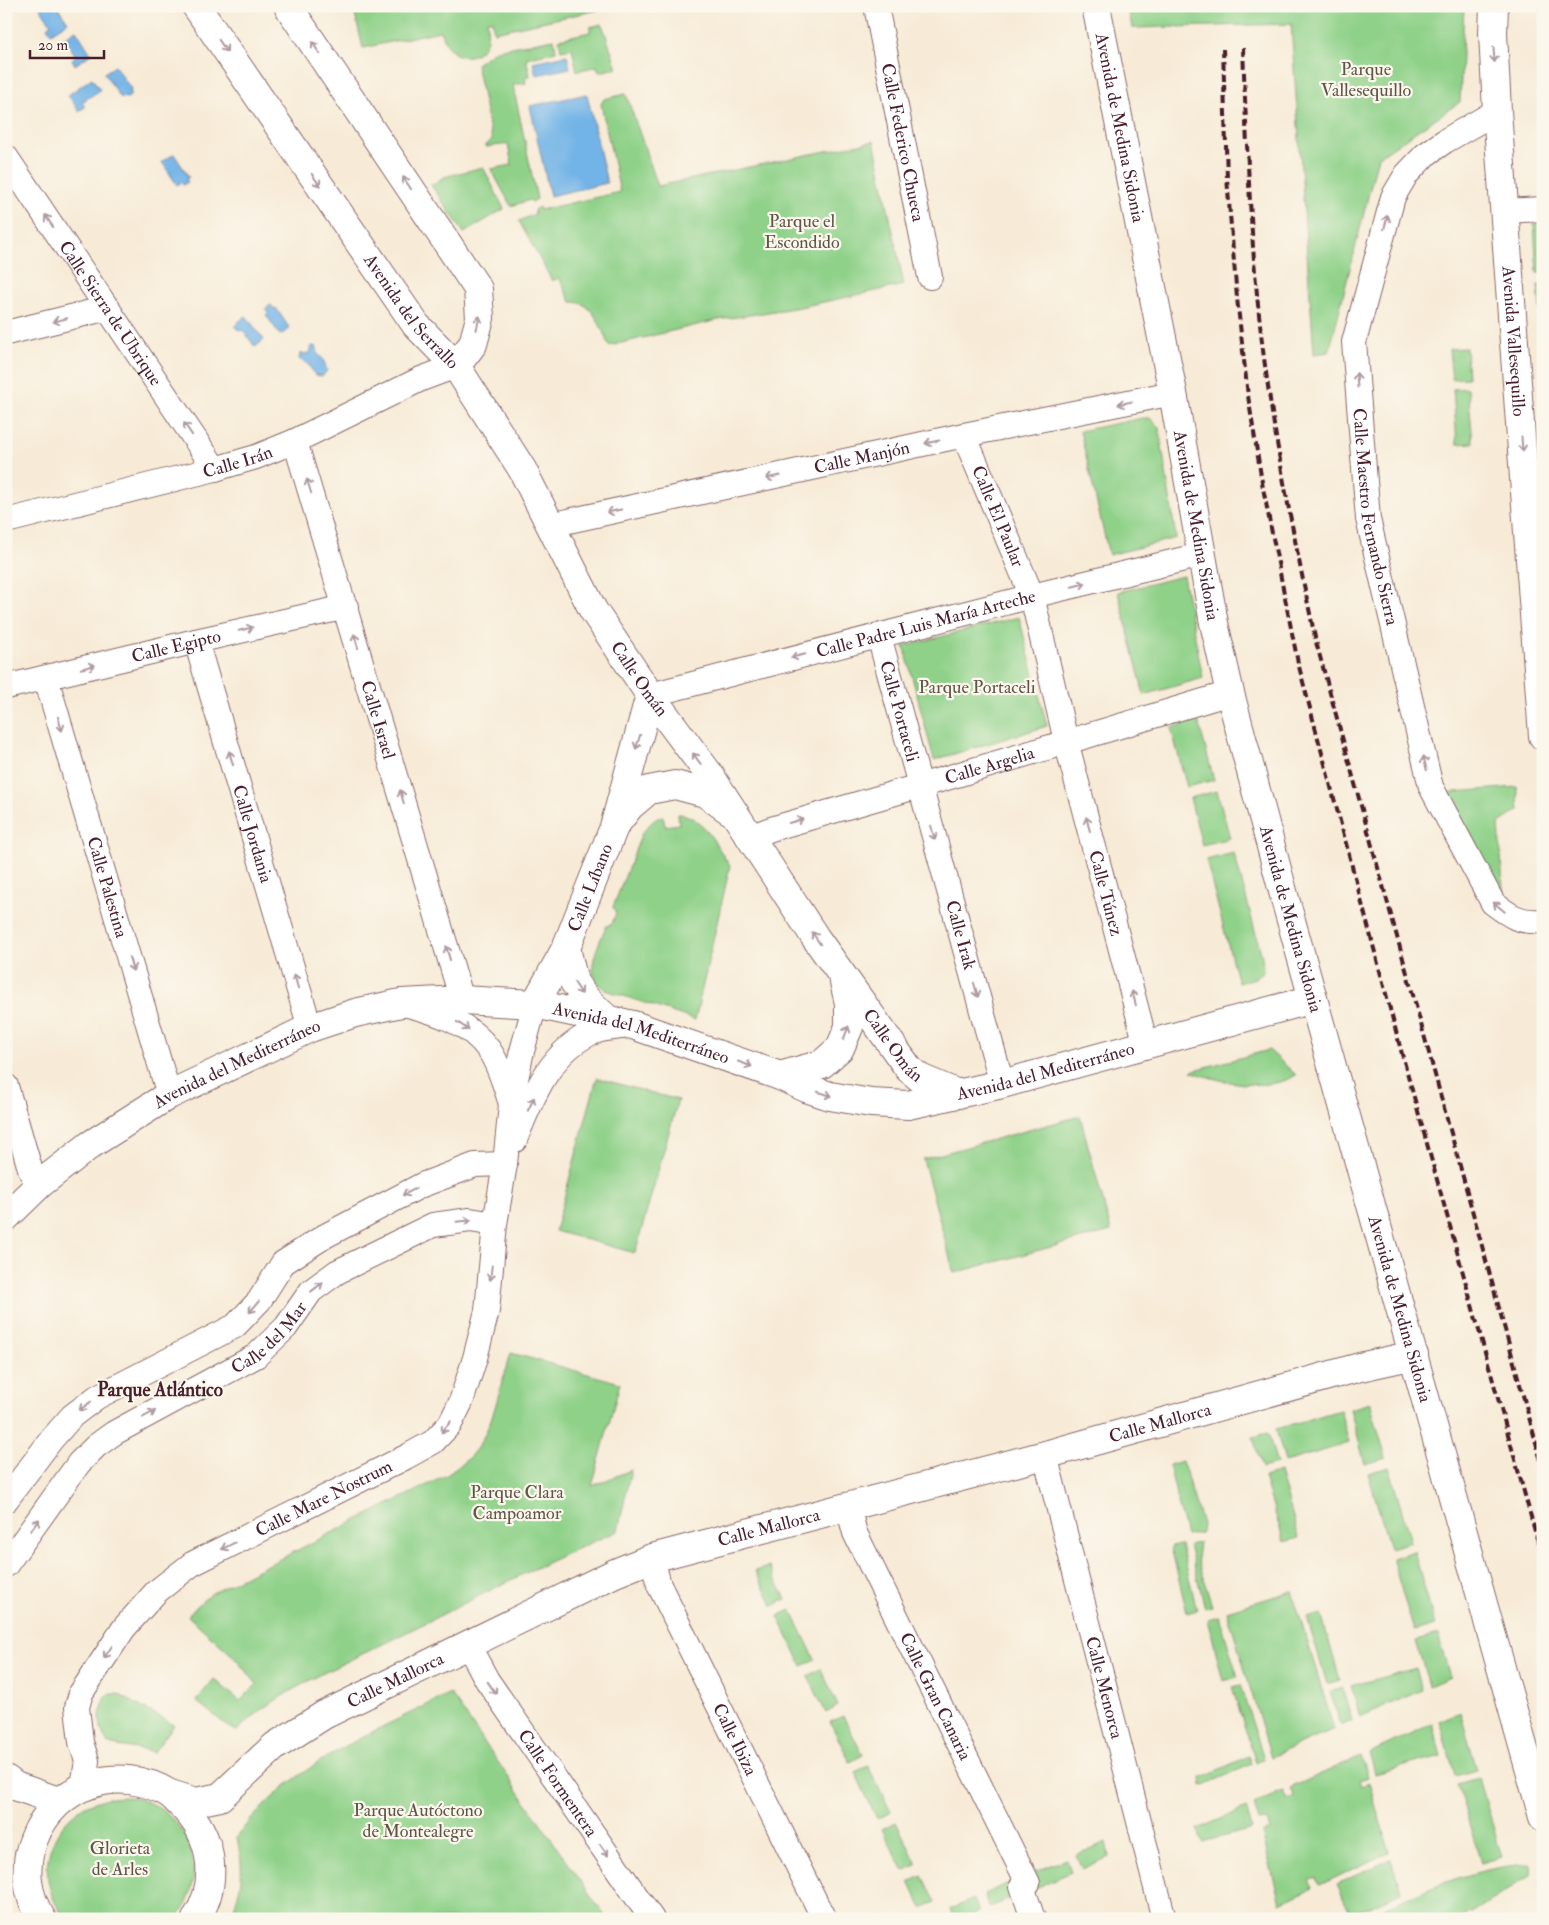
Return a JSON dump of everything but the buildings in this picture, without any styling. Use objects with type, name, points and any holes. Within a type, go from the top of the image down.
[{"type":"street","name":"Avenida del Serrallo","points":[[196,6],[416,325],[456,366],[473,344],[480,318],[478,289],[288,6]]},
{"type":"street","name":"Calle Federico Chueca","points":[[876,6],[930,277]]},
{"type":"street","name":"Avenida de Medina Sidonia","points":[[1096,6],[1173,393],[1214,624],[1230,693],[1313,999],[1543,1817]]},
{"type":"street","name":"Avenida Vallesequillo","points":[[1494,6],[1493,33],[1498,111],[1543,736]]},
{"type":"street","name":"Calle Maestro Fernando Sierra","points":[[1498,111],[1445,141],[1425,155],[1406,175],[1393,197],[1354,342],[1368,519],[1431,787],[1493,903],[1510,916],[1529,922],[1543,921]]},
{"type":"street","name":"Calle Sierra de Ubrique","points":[[7,159],[215,469]]},
{"type":"street","points":[[1506,211],[1543,209]]},
{"type":"street","points":[[6,333],[108,308]]},
{"type":"street","name":"Calle Irán","points":[[6,521],[256,457],[295,441],[421,379],[456,366]]},
{"type":"street","name":"Calle Omán","points":[[456,366],[522,469],[593,610],[650,694],[708,774],[844,978],[909,1069],[920,1078],[958,1094]]},
{"type":"street","name":"Calle Manjón","points":[[550,525],[964,435],[1173,393]]},
{"type":"street","name":"Calle El Paular","points":[[964,435],[1032,596],[1066,741]]},
{"type":"street","name":"Calle Israel","points":[[295,441],[462,1000]]},
{"type":"street","name":"Calle Padre Luis María Arteche","points":[[650,694],[1032,596],[1201,555]]},
{"type":"street","name":"Calle Egipto","points":[[6,688],[196,641],[346,607]]},
{"type":"street","name":"Calle Portaceli","points":[[879,636],[920,786]]},
{"type":"street","name":"Calle Jordania","points":[[196,641],[310,1028]]},
{"type":"street","name":"Calle Palestina","points":[[46,678],[169,1095]]},
{"type":"street","name":"Calle Argelia","points":[[750,837],[771,829],[1230,693]]},
{"type":"street","name":"Calle Líbano","points":[[535,1004],[566,948],[614,827],[650,694]]},
{"type":"street","name":"Calle Túnez","points":[[1066,741],[1146,1045]]},
{"type":"street","name":"Calle Líbano","points":[[614,827],[630,806],[649,790],[675,785],[706,793],[734,814]]},
{"type":"street","name":"Calle Irak","points":[[920,786],[1002,1084]]},
{"type":"street","name":"Calle Líbano","points":[[566,948],[574,982],[584,998],[607,1019]]},
{"type":"street","name":"Calle Omán","points":[[780,1076],[822,1064],[840,1048],[849,1027],[849,1003],[844,978]]},
{"type":"street","name":"Avenida del Mediterráneo","points":[[6,1217],[40,1184],[90,1145],[169,1095],[310,1028],[355,1013],[401,1003],[462,1000],[535,1004],[633,1025],[780,1076],[830,1096],[871,1103],[908,1105],[1002,1084],[1313,999]]},
{"type":"street","name":"Calle Mare Nostrum","points":[[401,1003],[454,1020],[470,1031],[488,1049],[497,1064],[511,1104]]},
{"type":"street","name":"Calle Mare Nostrum","points":[[83,1786],[87,1760],[81,1742],[77,1707],[81,1693],[124,1628],[156,1592],[192,1564],[433,1442],[450,1424],[461,1402],[487,1311],[495,1224],[505,1164],[511,1104],[535,1004]]},
{"type":"street","name":"Calle Mare Nostrum","points":[[505,1164],[536,1093],[555,1061],[569,1046],[596,1031],[633,1025]]},
{"type":"street","points":[[6,1086],[32,1172],[40,1184]]},
{"type":"street","name":"Calle del Mar","points":[[6,1500],[51,1440],[72,1416],[97,1397],[235,1326],[258,1301],[284,1263],[325,1236],[422,1185],[476,1165],[505,1164]]},
{"type":"street","name":"Calle del Mar","points":[[6,1565],[79,1464],[96,1446],[114,1433],[256,1356],[286,1327],[311,1291],[337,1272],[433,1225],[470,1220],[495,1224]]},
{"type":"street","name":"Calle Mallorca","points":[[220,1797],[275,1746],[324,1715],[615,1572],[652,1558],[1045,1455],[1360,1366],[1414,1355]]},
{"type":"street","name":"Calle Menorca","points":[[1045,1455],[1164,1919]]},
{"type":"street","name":"Calle Gran Canaria","points":[[848,1507],[855,1533],[1025,1884],[1034,1919]]},
{"type":"street","name":"Calle Ibiza","points":[[652,1558],[659,1585],[824,1919]]},
{"type":"street","name":"Calle Formentera","points":[[468,1645],[487,1680],[652,1919]]},
{"type":"street","points":[[42,1919],[35,1909],[27,1880],[29,1851],[40,1824],[58,1801],[83,1786],[112,1779],[141,1782],[196,1802],[220,1797]]},
{"type":"street","points":[[11,1783],[58,1801]]},
{"type":"street","points":[[11,1783],[40,1824]]},
{"type":"street","points":[[170,1794],[193,1816],[207,1844]]},
{"type":"street","points":[[196,1919],[205,1906],[211,1875],[207,1844],[211,1817],[220,1797]]},
{"type":"green space","points":[[353,6],[596,6],[598,10],[494,32],[492,20],[487,20],[487,40],[485,45],[477,53],[462,56],[450,49],[440,31],[363,48]]},
{"type":"green space","name":"Parque Vallesequillo","points":[[1128,6],[1464,6],[1460,102],[1378,157],[1329,352],[1314,354],[1291,24],[1132,28]]},
{"type":"green space","points":[[602,24],[617,68],[599,72],[597,66],[577,71],[572,48],[561,50],[559,39],[590,32],[590,27]]},
{"type":"green space","points":[[554,39],[556,51],[526,58],[530,76],[525,77],[526,83],[513,85],[537,199],[532,202],[530,200],[511,206],[491,169],[512,165],[508,144],[486,147],[492,140],[476,64],[496,50]]},
{"type":"green space","name":"Parque el Escondido","points":[[626,94],[658,186],[874,141],[904,285],[800,307],[718,320],[609,346],[600,324],[591,311],[586,306],[571,302],[559,278],[552,281],[519,221],[535,214],[534,210],[539,207],[540,210],[620,192],[601,104],[604,99]]},
{"type":"green space","points":[[483,167],[504,209],[464,233],[431,185],[444,177]]},
{"type":"green space","points":[[1534,223],[1543,223],[1543,273],[1537,273]]},
{"type":"green space","points":[[1538,285],[1543,285],[1543,342]]},
{"type":"green space","points":[[1466,348],[1468,378],[1452,379],[1449,349]]},
{"type":"green space","points":[[1468,388],[1473,443],[1457,444],[1453,389]]},
{"type":"green space","points":[[1150,418],[1159,427],[1176,538],[1109,555],[1080,431]]},
{"type":"green space","points":[[1183,576],[1203,678],[1144,695],[1118,592]]},
{"type":"green space","name":"Parque Portaceli","points":[[1019,617],[1047,726],[934,760],[904,646]]},
{"type":"green space","points":[[1198,720],[1214,780],[1187,787],[1171,728]]},
{"type":"green space","points":[[1517,787],[1519,810],[1499,823],[1504,905],[1442,793]]},
{"type":"green space","points":[[1217,791],[1230,838],[1202,845],[1190,798]]},
{"type":"green space","points":[[678,814],[695,820],[702,826],[730,866],[695,1020],[606,990],[598,984],[593,969],[596,952],[606,926],[612,924],[616,913],[613,907],[642,833],[654,820],[663,816],[665,826],[679,824]]},
{"type":"green space","points":[[1234,853],[1262,957],[1263,972],[1255,978],[1238,983],[1206,860]]},
{"type":"green space","points":[[1269,1050],[1296,1075],[1272,1084],[1258,1085],[1229,1082],[1191,1071]]},
{"type":"green space","points":[[597,1078],[678,1100],[635,1253],[555,1231]]},
{"type":"green space","points":[[1080,1116],[1111,1231],[954,1273],[923,1159]]},
{"type":"green space","name":"Parque Clara Campoamor","points":[[511,1353],[620,1383],[592,1486],[631,1470],[618,1531],[533,1569],[311,1679],[272,1703],[237,1731],[230,1728],[196,1701],[214,1679],[240,1701],[257,1684],[232,1655],[188,1616],[212,1593],[447,1475],[469,1458],[476,1450],[490,1423]]},
{"type":"green space","points":[[1370,1403],[1386,1458],[1365,1464],[1350,1409]]},
{"type":"green space","points":[[1340,1410],[1349,1443],[1285,1462],[1276,1429]]},
{"type":"green space","points":[[1268,1433],[1277,1464],[1262,1468],[1253,1437]]},
{"type":"green space","points":[[1182,1461],[1202,1524],[1201,1533],[1186,1536],[1169,1465]]},
{"type":"green space","points":[[1389,1467],[1411,1542],[1390,1548],[1368,1473]]},
{"type":"green space","points":[[1280,1472],[1299,1538],[1284,1542],[1264,1477]]},
{"type":"green space","points":[[1199,1542],[1197,1559],[1212,1606],[1205,1608],[1189,1545]]},
{"type":"green space","points":[[1181,1545],[1197,1610],[1187,1613],[1171,1547]]},
{"type":"green space","points":[[1414,1551],[1435,1625],[1414,1631],[1392,1558]]},
{"type":"green space","points":[[769,1567],[786,1599],[773,1606],[755,1571]]},
{"type":"green space","points":[[1292,1591],[1334,1729],[1271,1757],[1227,1611]]},
{"type":"green space","points":[[791,1610],[815,1659],[802,1666],[778,1616]]},
{"type":"green space","points":[[1321,1614],[1340,1680],[1327,1684],[1307,1618]]},
{"type":"green space","points":[[1219,1616],[1238,1677],[1223,1681],[1208,1619]]},
{"type":"green space","points":[[1438,1635],[1450,1677],[1429,1686],[1416,1641]]},
{"type":"green space","points":[[1416,1668],[1422,1690],[1360,1717],[1351,1686]]},
{"type":"green space","points":[[821,1669],[838,1706],[826,1713],[808,1676]]},
{"type":"green space","points":[[1240,1685],[1264,1759],[1256,1763],[1232,1687]]},
{"type":"green space","points":[[1342,1688],[1352,1721],[1341,1726],[1330,1692]]},
{"type":"green space","name":"Parque Autóctono de Montealegre","points":[[450,1693],[607,1919],[230,1919],[238,1897],[241,1878],[241,1860],[237,1837],[259,1811],[279,1791],[325,1758]]},
{"type":"green space","points":[[108,1694],[118,1694],[174,1725],[153,1753],[112,1745],[107,1742],[100,1724],[100,1718],[102,1706]]},
{"type":"green space","points":[[1460,1712],[1477,1770],[1455,1776],[1439,1721]]},
{"type":"green space","points":[[843,1716],[863,1755],[850,1762],[830,1722]]},
{"type":"green space","points":[[1432,1724],[1441,1756],[1375,1774],[1369,1753]]},
{"type":"green space","points":[[1249,1756],[1252,1764],[1202,1786],[1201,1778]]},
{"type":"green space","points":[[1361,1756],[1368,1777],[1359,1780],[1361,1786],[1369,1783],[1389,1852],[1320,1885],[1317,1877],[1310,1880],[1313,1888],[1280,1903],[1262,1833],[1270,1830],[1267,1820],[1259,1822],[1254,1804],[1283,1791],[1287,1800],[1294,1796],[1290,1788]]},
{"type":"green space","points":[[868,1766],[891,1812],[877,1819],[855,1772]]},
{"type":"green space","points":[[1479,1778],[1502,1857],[1481,1863],[1457,1784]]},
{"type":"green space","name":"Glorieta de Arles","points":[[131,1797],[151,1804],[165,1812],[177,1824],[186,1838],[191,1853],[193,1869],[192,1886],[187,1903],[176,1919],[66,1919],[56,1905],[50,1890],[48,1875],[48,1860],[52,1845],[59,1831],[69,1819],[85,1806],[107,1798]]},
{"type":"green space","points":[[1246,1808],[1252,1829],[1202,1842],[1198,1829]]},
{"type":"green space","points":[[896,1822],[917,1864],[904,1871],[882,1829]]},
{"type":"green space","points":[[1106,1842],[1109,1857],[1082,1869],[1076,1855]]},
{"type":"green space","points":[[1066,1859],[1071,1872],[1034,1889],[1028,1875]]},
{"type":"green space","points":[[1391,1859],[1401,1892],[1351,1914],[1337,1884]]},
{"type":"green space","points":[[1530,1864],[1531,1875],[1473,1912],[1457,1919],[1358,1919],[1463,1876],[1507,1866]]},
{"type":"green space","points":[[922,1876],[936,1902],[922,1908],[909,1882]]},
{"type":"green space","points":[[1018,1879],[1024,1892],[989,1908],[984,1894]]},
{"type":"green space","points":[[974,1899],[979,1912],[963,1919],[954,1919],[950,1909]]},
{"type":"water","points":[[39,6],[57,6],[68,22],[51,33],[47,27],[51,24]]},
{"type":"water","points":[[76,30],[91,54],[75,65],[72,59],[76,56],[64,38]]},
{"type":"water","points":[[567,55],[570,68],[536,75],[533,62]]},
{"type":"water","points":[[115,66],[131,89],[130,96],[127,98],[120,97],[104,73]]},
{"type":"water","points":[[92,78],[100,90],[82,102],[85,107],[79,111],[68,95]]},
{"type":"water","points":[[587,94],[607,183],[550,196],[530,106]]},
{"type":"water","points":[[174,154],[189,177],[186,179],[188,182],[183,185],[181,182],[177,185],[162,162]]},
{"type":"water","points":[[271,305],[274,309],[276,308],[290,329],[280,335],[266,315],[268,313],[265,309]]},
{"type":"water","points":[[246,316],[264,340],[255,347],[243,330],[239,331],[235,327]]},
{"type":"water","points":[[312,346],[317,347],[317,353],[323,359],[327,370],[323,376],[315,375],[308,364],[299,359],[300,354],[310,353]]},
{"type":"railway","points":[[1243,48],[1253,242],[1264,358],[1287,501],[1301,571],[1316,642],[1543,1468]]},
{"type":"railway","points":[[1223,49],[1227,178],[1237,298],[1248,396],[1263,488],[1298,663],[1402,1054],[1543,1560]]},
{"type":"district","name":"Parque Atlántico","points":[[160,1389]]}]
